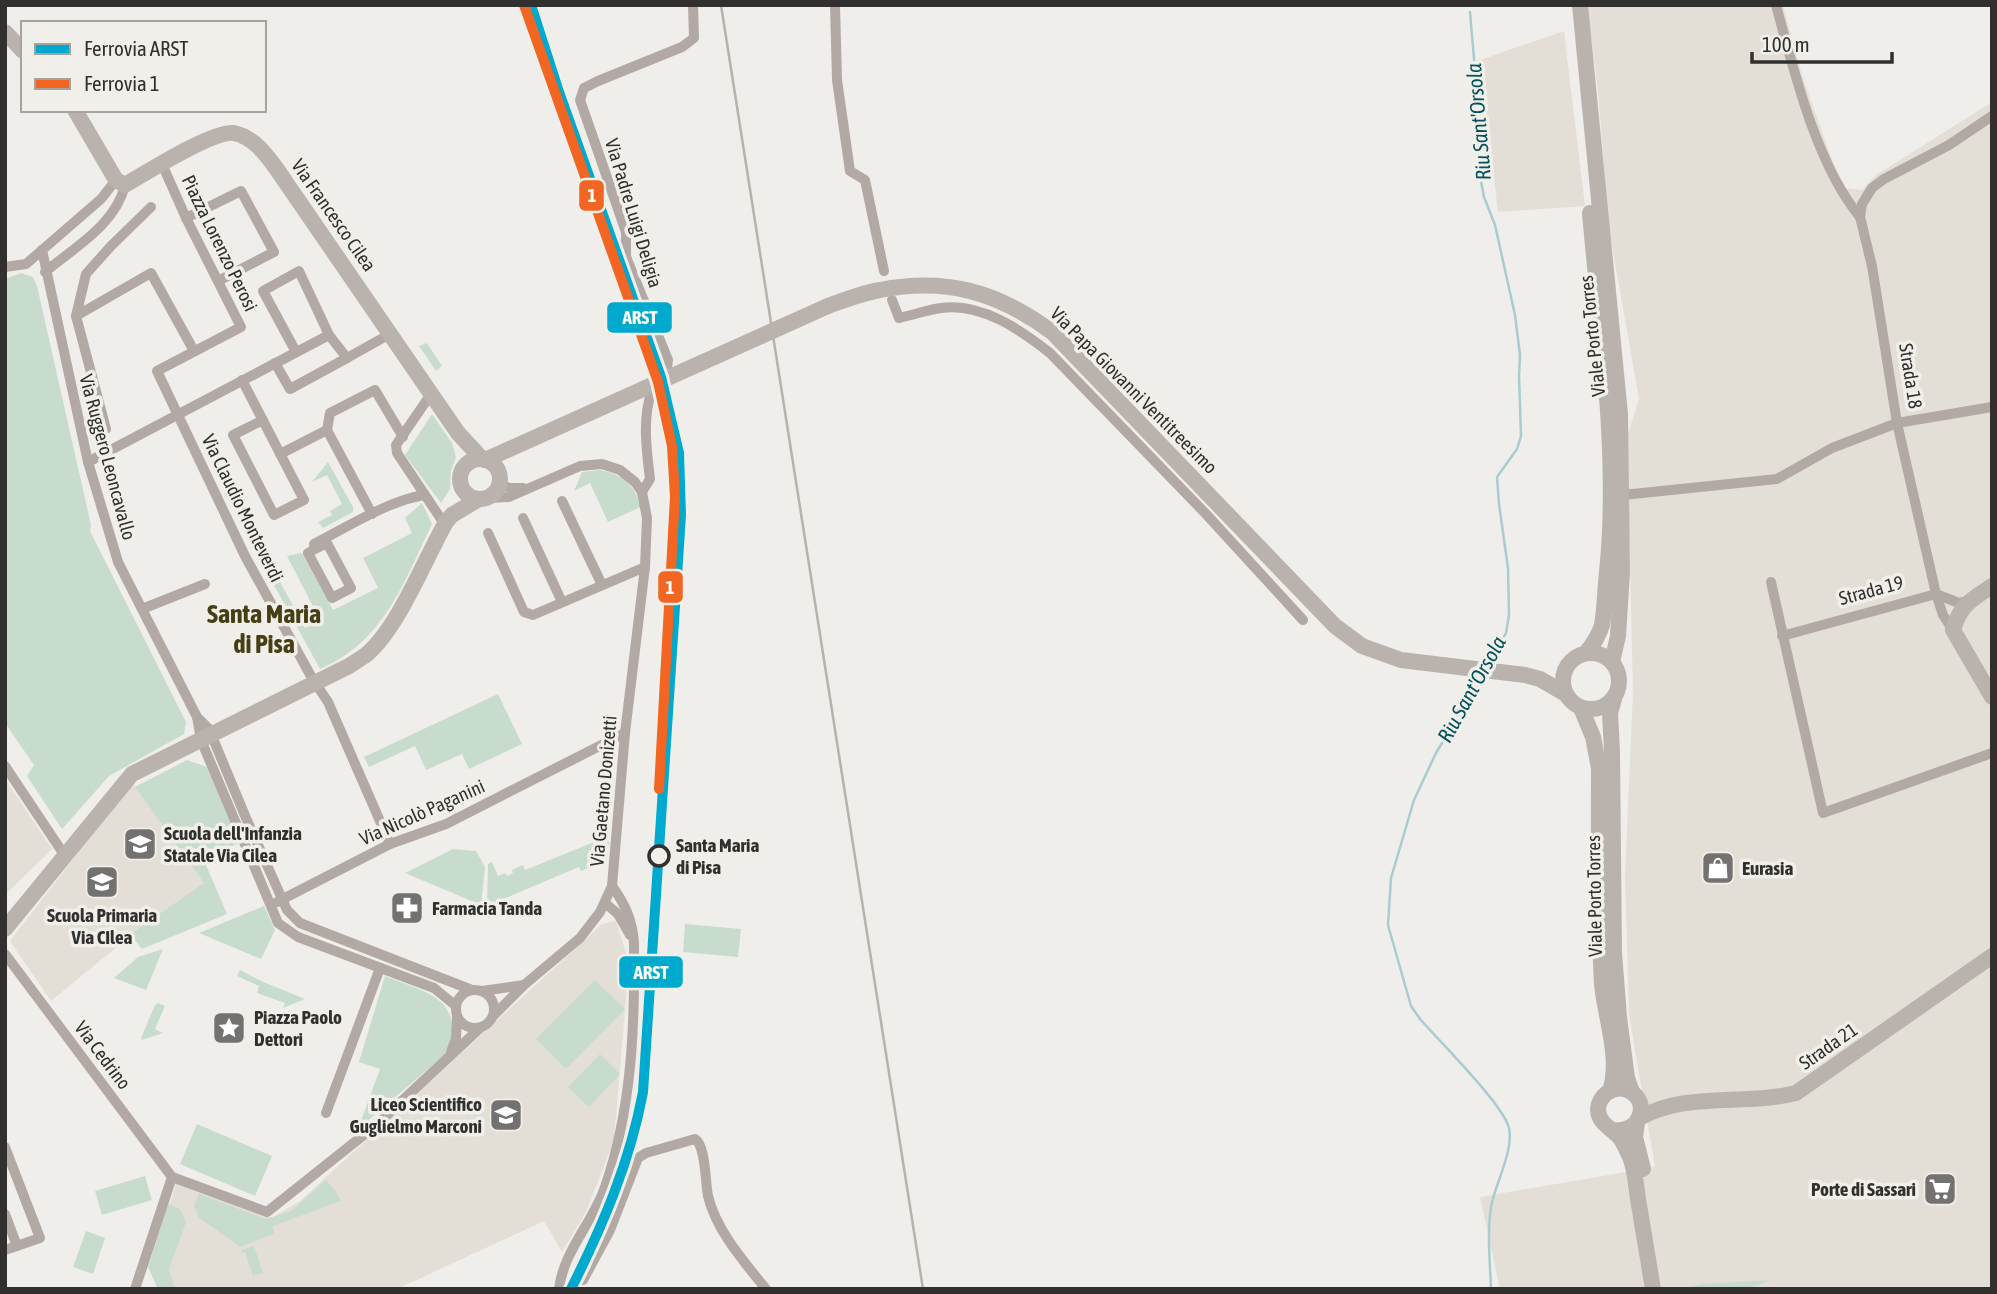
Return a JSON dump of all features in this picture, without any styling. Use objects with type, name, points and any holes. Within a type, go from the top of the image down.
[{"type":"main road","name":"Viale Porto Torres","points":[[1570,5],[1609,440],[1611,496],[1610,542],[1602,625],[1597,639],[1586,653]]},
{"type":"main road","name":"Viale Porto Torres","points":[[1580,5],[1620,414],[1623,495],[1620,607],[1618,636],[1612,662]]},
{"type":"main road","points":[[5,32],[21,49]]},
{"type":"main road","points":[[76,112],[120,182]]},
{"type":"main road","name":"Via Francesco Cilea","points":[[120,182],[162,164],[217,135],[234,133],[253,142],[276,168],[458,433],[483,459]]},
{"type":"main road","name":"Via Papa Giovanni Ventitreesimo","points":[[483,459],[828,306],[879,290],[921,285],[961,287],[1008,305],[1052,332],[1213,511],[1335,626],[1362,646],[1401,660],[1525,675],[1540,679],[1564,693]]},
{"type":"main road","points":[[458,433],[481,445],[494,447],[518,444]]},
{"type":"main road","name":"Via Francesco Cilea","points":[[458,433],[466,465]]},
{"type":"main road","points":[[5,929],[132,774],[349,666],[368,653],[384,636],[452,515],[497,490],[504,462],[518,444]]},
{"type":"main road","points":[[483,499],[469,496],[462,487],[460,476],[466,465],[483,459],[492,463],[500,480]]},
{"type":"main road","points":[[431,549],[441,519],[462,487]]},
{"type":"main road","points":[[1953,630],[1958,614],[1970,601],[1992,586]]},
{"type":"main road","name":"Strada 18","points":[[1953,630],[1992,697]]},
{"type":"main road","points":[[1596,653],[1612,662],[1619,680],[1614,699],[1593,710],[1581,708],[1571,702],[1564,693],[1563,672],[1576,656],[1596,653]]},
{"type":"main road","name":"Via Papa Giovanni Ventitreesimo","points":[[1525,675],[1569,663]]},
{"type":"main road","name":"Viale Porto Torres","points":[[1614,699],[1610,713],[1614,953],[1627,1078],[1637,1109],[1635,1137],[1641,1158],[1662,1289]]},
{"type":"main road","name":"Viale Porto Torres","points":[[1581,708],[1593,737],[1600,768],[1602,986],[1613,1063],[1614,1080],[1610,1091]]},
{"type":"main road","points":[[5,913],[65,856]]},
{"type":"main road","name":"Strada 21","points":[[1637,1109],[1696,1101],[1779,1097],[1796,1093],[1992,956]]},
{"type":"main road","points":[[1612,1130],[1630,1129],[1637,1109],[1625,1089],[1610,1091],[1599,1103],[1598,1111],[1600,1119],[1621,1139],[1631,1159],[1653,1289]]},
{"type":"street","name":"Via Padre Luigi Deligia","points":[[642,492],[650,479],[646,442],[650,397],[668,368],[668,360],[626,257],[626,232],[580,100],[584,88],[682,47],[694,38],[693,5]]},
{"type":"street","points":[[835,5],[837,80],[850,171],[865,180],[884,271]]},
{"type":"street","name":"Strada 18","points":[[1776,5],[1806,106],[1822,149],[1849,203],[1860,217],[1872,266],[1898,423],[1936,594],[1943,615],[1953,630]]},
{"type":"street","points":[[1860,217],[1862,204],[1872,188],[1992,117]]},
{"type":"street","name":"Piazza Lorenzo Perosi","points":[[162,164],[241,327],[157,371],[177,414]]},
{"type":"street","points":[[45,272],[106,223],[122,197],[120,182]]},
{"type":"street","name":"Via Francesco Cilea","points":[[26,264],[120,182]]},
{"type":"street","points":[[186,218],[241,191],[274,251],[218,281]]},
{"type":"street","points":[[106,429],[76,316],[86,274],[151,207]]},
{"type":"street","points":[[42,250],[45,272]]},
{"type":"street","points":[[5,267],[26,264],[45,272]]},
{"type":"street","points":[[296,352],[263,291],[299,271],[329,335],[347,358]]},
{"type":"street","name":"Via Ruggero Leoncavallo","points":[[45,272],[88,463],[118,562],[207,735],[246,818],[276,902],[278,923],[298,937],[434,988],[456,1012]]},
{"type":"street","points":[[76,316],[151,273],[194,351]]},
{"type":"street","points":[[892,300],[899,318],[943,307],[966,309],[993,317],[1023,332],[1050,353],[1213,511],[1303,620]]},
{"type":"street","points":[[275,363],[290,389],[390,334]]},
{"type":"street","points":[[88,463],[329,335]]},
{"type":"street","points":[[242,380],[263,420],[304,500],[274,515],[233,435],[263,420]]},
{"type":"street","points":[[372,514],[327,430],[330,413],[375,390],[403,437]]},
{"type":"street","points":[[431,394],[396,445],[397,453],[441,519]]},
{"type":"street","points":[[1623,495],[1777,479],[1832,449],[1898,423],[1992,407]]},
{"type":"street","name":"Via Claudio Monteverdi","points":[[177,414],[246,556],[314,683],[328,702],[390,844]]},
{"type":"street","points":[[280,454],[327,430]]},
{"type":"street","points":[[483,499],[505,498],[590,463],[620,470],[635,482],[642,492]]},
{"type":"street","points":[[500,480],[511,489],[530,488]]},
{"type":"street","name":"Via Gaetano Donizetti","points":[[172,1177],[267,1212],[375,1126],[480,1028],[488,1024],[524,985],[580,938],[605,903],[612,886],[625,733],[645,566],[647,517],[642,492]]},
{"type":"street","points":[[317,548],[314,544],[372,514],[413,497],[425,495]]},
{"type":"street","points":[[562,501],[602,585]]},
{"type":"street","points":[[523,518],[562,602]]},
{"type":"street","points":[[488,534],[524,612],[533,615],[645,566]]},
{"type":"street","points":[[327,543],[351,588],[332,598],[308,553],[317,548],[327,543]]},
{"type":"street","points":[[1771,582],[1823,813],[1992,753]]},
{"type":"street","points":[[142,609],[205,584]]},
{"type":"street","name":"Strada 19","points":[[1782,636],[1936,594],[1959,603],[1970,601]]},
{"type":"street","name":"Via Nicolò Paganini","points":[[276,902],[390,844],[446,824],[625,733]]},
{"type":"street","name":"Via Ruggero Leoncavallo","points":[[207,735],[276,902],[300,923],[477,991]]},
{"type":"street","points":[[5,766],[65,856]]},
{"type":"street","points":[[559,1289],[562,1272],[603,1194],[623,1127],[628,1095],[634,944],[627,910],[612,886]]},
{"type":"street","points":[[605,903],[618,914],[634,944]]},
{"type":"street","name":"Via Cedrino","points":[[5,954],[172,1177]]},
{"type":"street","points":[[326,1113],[380,968]]},
{"type":"street","points":[[450,1057],[456,1039],[456,1012],[461,995],[524,985]]},
{"type":"street","points":[[477,991],[491,999],[493,1016]]},
{"type":"street","points":[[456,1012],[463,1024],[480,1028]]},
{"type":"street","points":[[583,1280],[610,1230],[638,1158],[646,1153],[695,1139],[702,1146],[709,1199],[720,1226],[766,1289]]},
{"type":"street","points":[[5,1147],[40,1238],[5,1250]]},
{"type":"street","points":[[135,1289],[172,1177]]},
{"type":"street","points":[[5,1214],[17,1246]]},
{"type":"shaded area","points":[[1587,5],[1783,5],[1802,75],[1837,174],[1845,188],[1862,190],[1876,175],[1992,102],[1992,1289],[1500,1289],[1480,1197],[1655,1167],[1629,1015],[1625,876],[1633,691],[1627,437],[1639,399],[1609,229],[1598,92]]},
{"type":"shaded area","points":[[1564,31],[1585,206],[1498,212],[1480,60]]},
{"type":"shaded area","points":[[5,779],[52,849],[5,895]]},
{"type":"shaded area","points":[[132,783],[205,883],[130,936],[51,1001],[10,941]]},
{"type":"shaded area","name":"Liceo Scientifico Guglielmo Marconi","points":[[616,921],[629,963],[614,1140],[586,1212],[562,1252],[544,1221],[397,1289],[158,1289],[150,1269],[176,1184],[271,1218],[300,1201],[602,924]]},
{"type":"green space","points":[[21,273],[33,277],[37,286],[91,525],[90,531],[186,722],[184,734],[109,776],[62,829],[27,776],[34,765],[5,723],[5,279]]},
{"type":"green space","points":[[427,343],[442,366],[436,371],[419,346]]},
{"type":"green space","points":[[432,414],[452,443],[456,457],[451,471],[450,489],[441,503],[405,455]]},
{"type":"green space","points":[[328,462],[353,507],[353,512],[323,528],[318,522],[332,515],[330,511],[342,504],[327,475],[312,482]]},
{"type":"green space","points":[[600,470],[615,474],[626,482],[635,492],[641,507],[608,522],[590,483],[574,491],[582,472]]},
{"type":"green space","points":[[422,503],[432,524],[390,608],[361,643],[320,669],[264,567],[271,565],[305,628],[320,620],[287,556],[302,553],[333,610],[378,588],[363,558],[412,533],[405,518]]},
{"type":"green space","points":[[498,694],[522,744],[469,769],[462,754],[426,770],[415,746],[369,767],[364,757]]},
{"type":"green space","points":[[187,760],[207,767],[239,843],[203,858],[227,914],[142,949],[128,932],[132,933],[204,883],[135,787]]},
{"type":"green space","points":[[599,840],[609,841],[607,860],[581,871],[579,867],[487,906],[488,864],[492,862],[498,876],[505,873],[507,876],[513,873],[512,870],[523,865],[525,870]]},
{"type":"green space","points":[[453,849],[476,851],[485,867],[481,905],[405,873]]},
{"type":"green space","points":[[264,906],[275,930],[261,959],[199,933]]},
{"type":"green space","points":[[685,924],[741,929],[738,957],[683,952]]},
{"type":"green space","points":[[163,949],[146,990],[114,978],[138,957]]},
{"type":"green space","points":[[240,970],[305,999],[283,1008],[285,1003],[257,993],[259,986],[237,976]]},
{"type":"green space","points":[[385,976],[427,993],[446,1008],[451,1019],[452,1033],[449,1051],[358,1129],[380,1069],[359,1062]]},
{"type":"green space","points":[[595,980],[625,1009],[566,1069],[536,1039]]},
{"type":"green space","points":[[158,1003],[165,1006],[155,1029],[163,1033],[142,1040],[155,1005]]},
{"type":"green space","points":[[600,1054],[620,1074],[589,1107],[568,1087]]},
{"type":"green space","points":[[197,1124],[272,1156],[255,1196],[180,1164]]},
{"type":"green space","points":[[145,1176],[152,1200],[102,1215],[95,1191]]},
{"type":"green space","points":[[326,1180],[341,1201],[273,1226],[274,1234],[240,1247],[199,1218],[194,1206],[199,1194],[266,1219],[291,1211]]},
{"type":"green space","points":[[168,1204],[180,1209],[186,1222],[169,1269],[175,1289],[158,1289],[148,1267]]},
{"type":"green space","points":[[86,1231],[105,1238],[93,1274],[73,1267]]},
{"type":"green space","points":[[254,1246],[263,1273],[253,1276],[245,1252],[242,1253],[241,1250]]},
{"type":"green space","points":[[1770,1280],[1741,1289],[1691,1286],[1701,1284]]},
{"type":"waterway","name":"Riu Sant'Orsola","points":[[1470,12],[1478,106],[1479,171],[1484,197],[1495,225],[1515,315],[1520,355],[1521,436],[1517,449],[1497,477],[1508,568],[1509,615],[1506,633],[1488,666]]},
{"type":"waterway","name":"Riu Sant'Orsola","points":[[1483,675],[1436,753],[1414,800],[1391,878],[1388,925],[1411,1006],[1483,1089],[1509,1128],[1509,1147],[1491,1207],[1491,1289]]},
{"type":"railway","points":[[721,5],[923,1289]]},
{"type":"railway","points":[[566,1289],[611,1197],[628,1143],[635,1109],[642,1050],[659,789]]},
{"type":"rail line","name":"1","points":[[524,5],[658,382],[672,446],[675,497],[659,789]]},
{"type":"rail line","name":"ARST","points":[[531,5],[559,92],[661,377],[679,453],[681,515],[643,1092],[631,1143],[614,1193],[571,1289]]},
{"type":"place","name":"Scuola dell'Infanzia Statale Via Cilea","points":[[140,844]]},
{"type":"place","name":"Santa Maria di Pisa","points":[[659,856]]},
{"type":"place","name":"Eurasia","points":[[1718,868]]},
{"type":"place","name":"Scuola Primaria Via CIlea","points":[[102,882]]},
{"type":"place","name":"Farmacia Tanda","points":[[407,908]]},
{"type":"place","name":"Piazza Paolo Dettori","points":[[229,1028]]},
{"type":"place","name":"Liceo Scientifico Guglielmo Marconi","points":[[506,1115]]},
{"type":"place","name":"Porte di Sassari","points":[[1940,1189]]},
{"type":"district","name":"Santa Maria di Pisa","points":[[264,629]]}]
